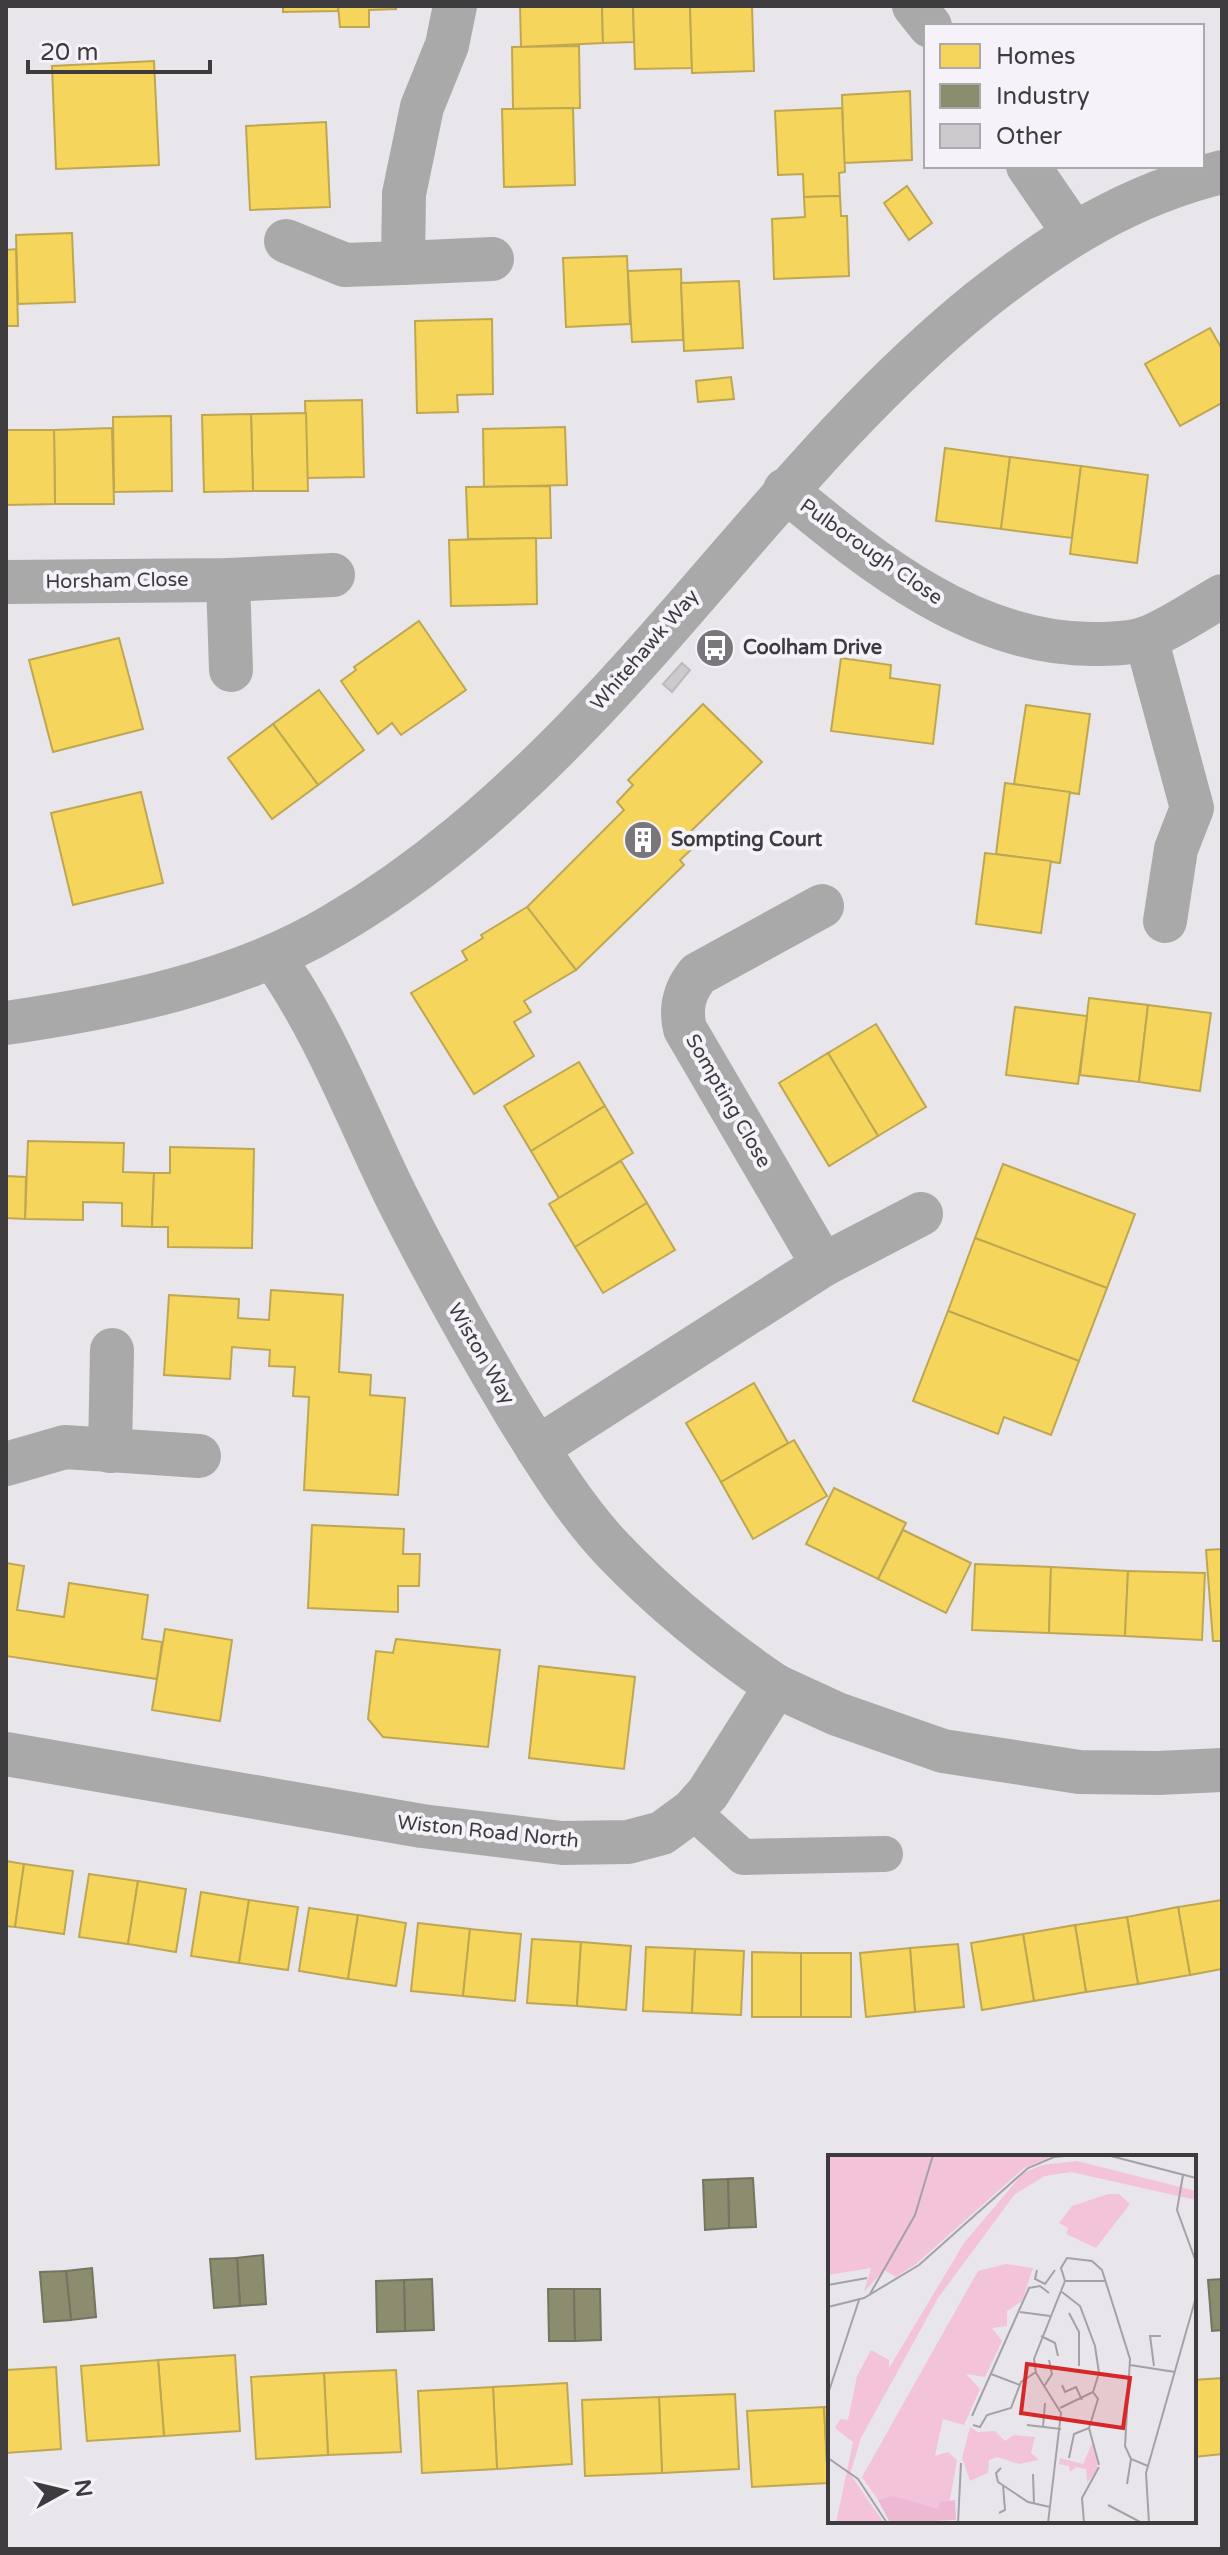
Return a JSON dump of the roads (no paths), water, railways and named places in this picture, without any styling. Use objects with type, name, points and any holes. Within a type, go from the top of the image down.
[{"type":"street","points":[[403,263],[404,194],[422,107],[447,45],[455,6]]},
{"type":"street","points":[[914,6],[928,24]]},
{"type":"street","points":[[1029,168],[1074,233]]},
{"type":"street","name":"Whitehawk Way","points":[[6,1023],[76,1013],[145,997],[273,957],[333,926],[391,888],[449,847],[503,800],[578,726],[785,490],[862,408],[938,335],[1047,250],[1074,233],[1146,195],[1222,172]]},
{"type":"street","points":[[286,241],[345,265],[492,259]]},
{"type":"street","name":"Pulborough Close","points":[[785,490],[915,588],[995,626],[1045,640],[1069,644],[1122,643],[1146,638],[1222,596]]},
{"type":"street","name":"Horsham Close","points":[[6,582],[228,580],[333,575]]},
{"type":"street","points":[[228,580],[231,670]]},
{"type":"street","points":[[1146,638],[1207,811],[1176,849],[1165,921]]},
{"type":"street","name":"Sompting Close","points":[[822,906],[698,974],[686,992],[682,1010],[685,1029],[823,1265]]},
{"type":"street","name":"Wiston Way","points":[[273,957],[299,992],[459,1320],[537,1448],[611,1548],[674,1609],[776,1686]]},
{"type":"street","points":[[537,1448],[823,1265],[921,1214]]},
{"type":"street","points":[[110,1451],[112,1350]]},
{"type":"street","points":[[6,1464],[65,1447],[199,1456]]},
{"type":"street","points":[[776,1686],[837,1714],[943,1751],[1079,1772],[1222,1770]]},
{"type":"street","name":"Wiston Road North","points":[[6,1754],[422,1826],[562,1843],[628,1842],[662,1833],[692,1811],[708,1793],[776,1686]]},
{"type":"lane","points":[[692,1811],[743,1857],[885,1854]]},
{"type":"place","name":"Coolham Drive","points":[[715,648]]},
{"type":"place","name":"Sompting Court","points":[[643,840]]}]
